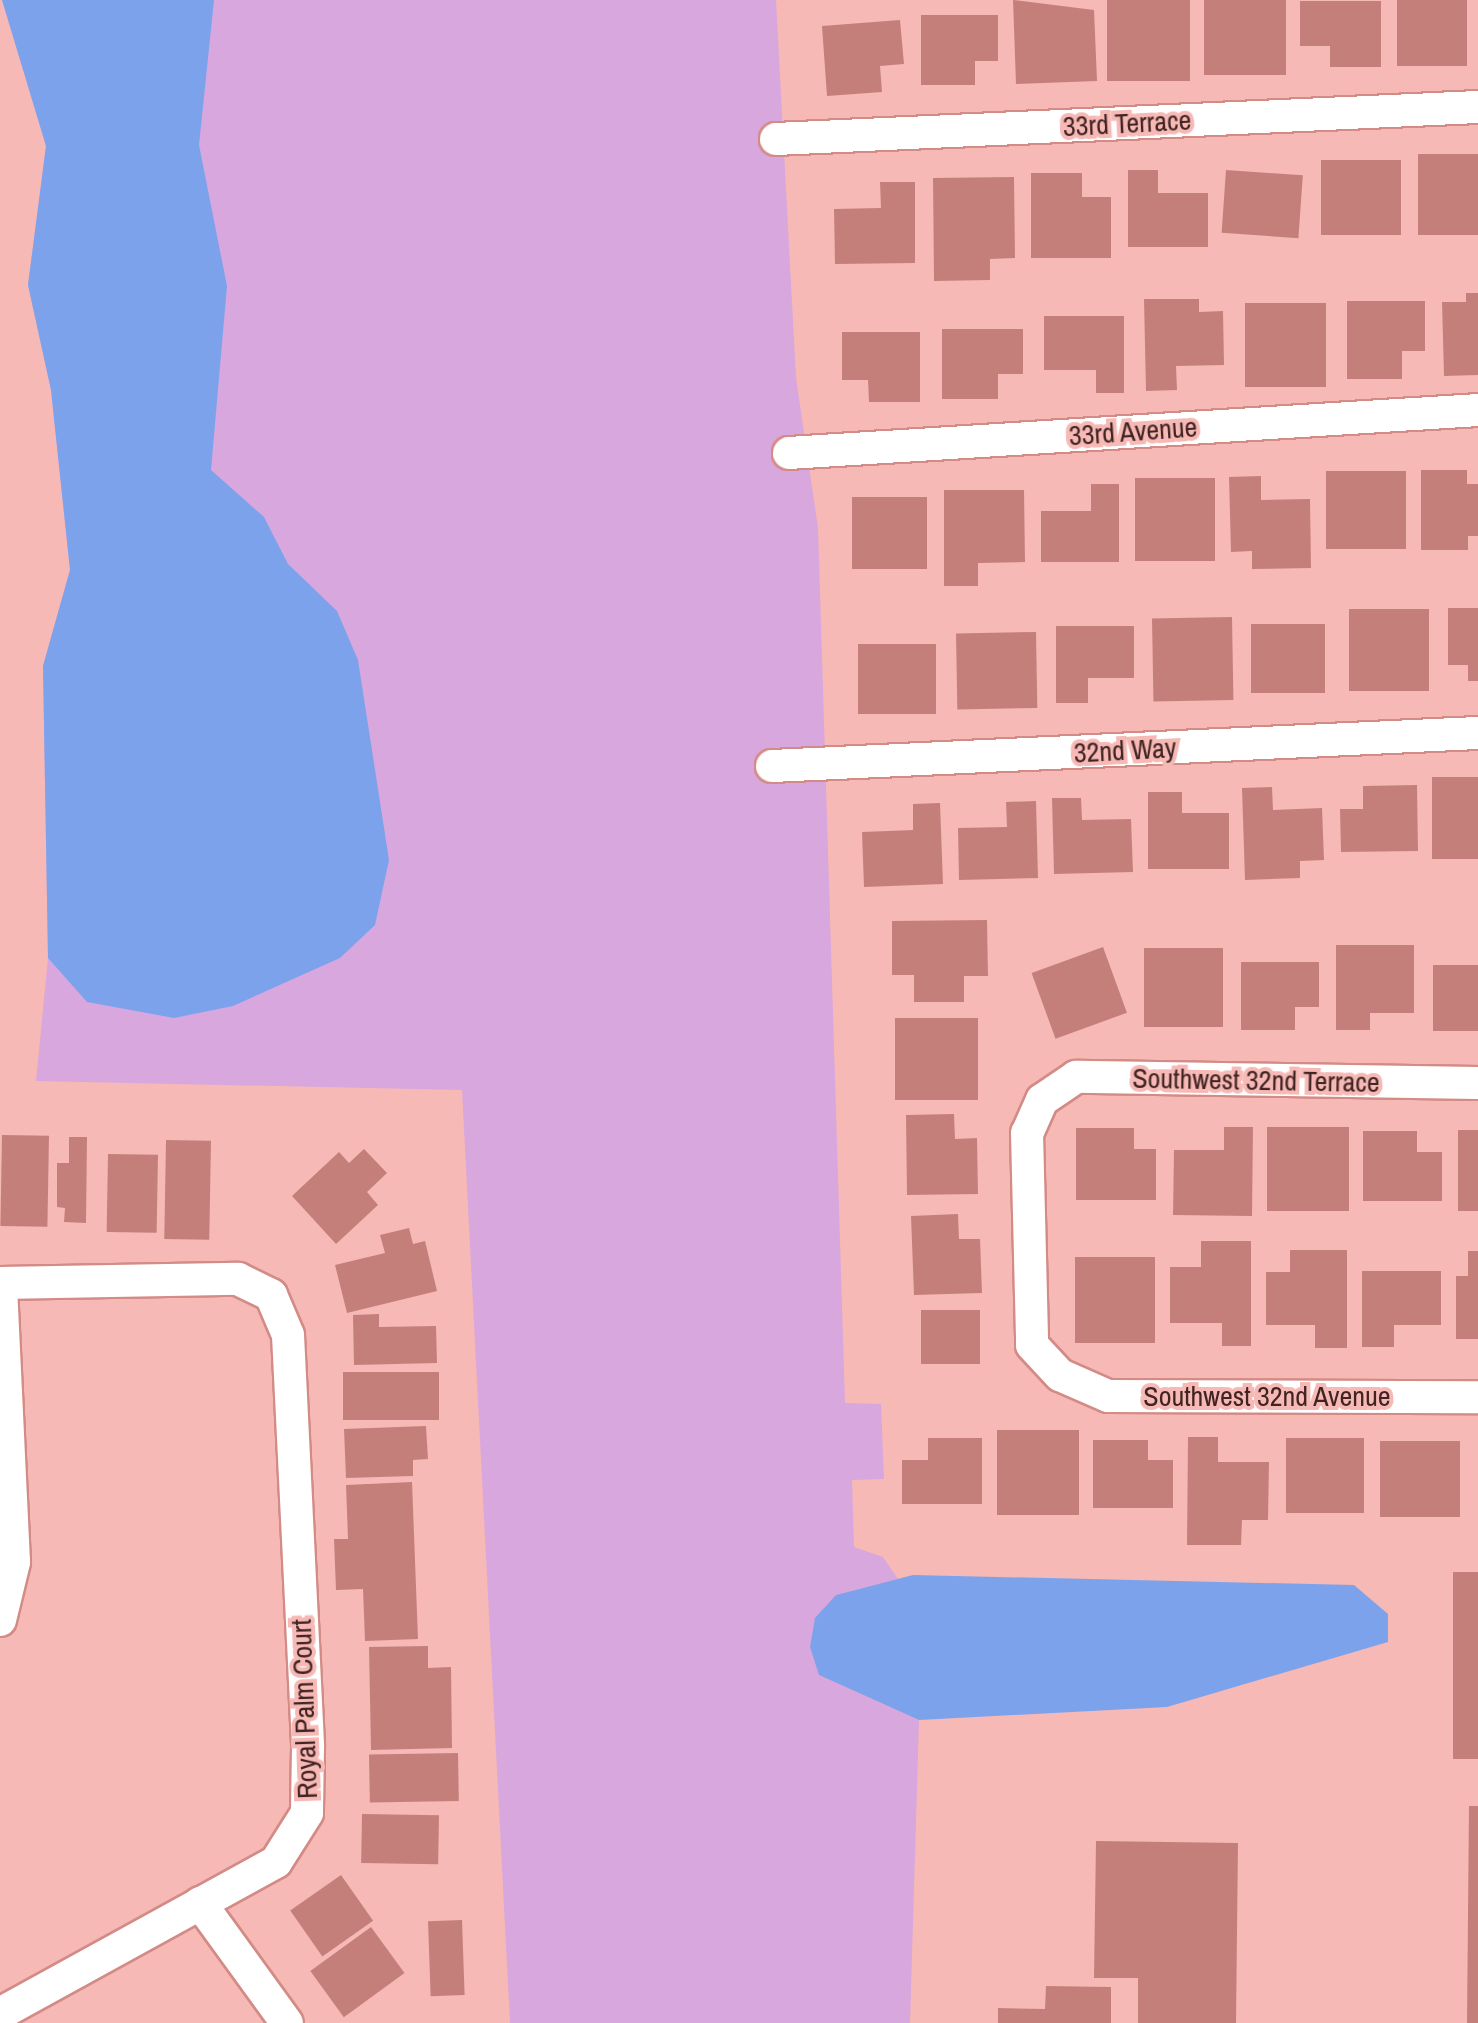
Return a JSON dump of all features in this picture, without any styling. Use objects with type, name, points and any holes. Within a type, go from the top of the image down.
[{"type":"street","name":"33rd Terrace","points":[[776,138],[1478,107]]},
{"type":"street","name":"33rd Avenue","points":[[788,453],[1478,410]]},
{"type":"street","name":"32nd Way","points":[[772,766],[1478,733]]},
{"type":"street","name":"Southwest 32nd Terrace","points":[[1060,1375],[1032,1346],[1027,1133],[1042,1100],[1076,1077],[1478,1083]]},
{"type":"street","name":"Royal Palm Court","points":[[0,2014],[276,1862],[307,1813],[288,1335],[271,1295],[238,1279],[1,1283]]},
{"type":"street","points":[[0,1620],[14,1562],[1,1283]]},
{"type":"street","name":"Southwest 32nd Avenue","points":[[1060,1375],[1108,1396],[1478,1397]]},
{"type":"street","points":[[200,1903],[287,2023]]},
{"type":"shaded area","points":[[2,0],[776,0],[796,378],[818,528],[845,1403],[881,1404],[884,1479],[852,1480],[854,1547],[883,1557],[898,1579],[836,1595],[819,1675],[919,1720],[910,2023],[510,2023],[462,1090],[36,1081],[48,958],[43,666],[70,570],[51,390],[28,285],[46,146]]},
{"type":"water","points":[[2,0],[214,0],[199,145],[227,286],[211,470],[264,517],[288,564],[337,611],[358,660],[389,860],[375,925],[340,958],[233,1006],[174,1018],[87,1002],[48,958],[43,666],[70,570],[51,390],[28,285],[46,146]]},
{"type":"water","points":[[913,1575],[1354,1585],[1388,1614],[1388,1642],[1167,1707],[919,1720],[819,1675],[810,1647],[815,1618],[836,1595]]},
{"type":"building","points":[[1013,0],[1094,10],[1097,81],[1016,84]]},
{"type":"building","points":[[1107,0],[1190,0],[1190,81],[1107,81]]},
{"type":"building","points":[[1204,0],[1286,0],[1286,75],[1204,75]]},
{"type":"building","points":[[1397,0],[1467,0],[1467,66],[1397,66]]},
{"type":"building","points":[[1300,1],[1381,1],[1381,67],[1330,67],[1330,46],[1300,46]]},
{"type":"building","points":[[921,15],[998,15],[998,61],[975,61],[975,85],[921,85]]},
{"type":"building","points":[[900,20],[904,64],[880,66],[882,92],[827,96],[822,26]]},
{"type":"building","points":[[1418,154],[1478,154],[1478,235],[1418,235]]},
{"type":"building","points":[[1321,160],[1401,160],[1401,235],[1321,235]]},
{"type":"building","points":[[1128,170],[1158,170],[1158,193],[1208,193],[1208,247],[1128,247]]},
{"type":"building","points":[[1226,170],[1303,175],[1298,238],[1222,233]]},
{"type":"building","points":[[1031,173],[1082,173],[1082,197],[1111,197],[1111,258],[1031,258]]},
{"type":"building","points":[[1014,177],[1015,258],[990,259],[990,280],[934,281],[933,178]]},
{"type":"building","points":[[880,182],[915,182],[915,263],[835,264],[834,209],[881,208]]},
{"type":"building","points":[[1466,293],[1478,293],[1478,375],[1444,376],[1442,302],[1466,302]]},
{"type":"building","points":[[1144,299],[1199,299],[1199,312],[1223,311],[1224,365],[1176,366],[1177,390],[1146,391]]},
{"type":"building","points":[[1347,301],[1425,301],[1425,351],[1402,351],[1402,379],[1347,379]]},
{"type":"building","points":[[1245,303],[1326,303],[1326,387],[1245,387]]},
{"type":"building","points":[[1044,316],[1124,316],[1124,393],[1096,393],[1096,370],[1044,370]]},
{"type":"building","points":[[942,329],[1023,329],[1023,374],[998,374],[998,399],[942,399]]},
{"type":"building","points":[[842,332],[920,332],[920,402],[869,402],[868,380],[842,380]]},
{"type":"building","points":[[1421,470],[1467,470],[1467,484],[1478,484],[1478,536],[1468,536],[1468,550],[1421,550]]},
{"type":"building","points":[[1326,471],[1406,471],[1406,549],[1326,549]]},
{"type":"building","points":[[1261,476],[1261,500],[1310,499],[1311,568],[1252,569],[1252,551],[1231,552],[1229,477]]},
{"type":"building","points":[[1135,478],[1215,478],[1215,561],[1135,561]]},
{"type":"building","points":[[1091,484],[1119,484],[1119,562],[1041,562],[1041,511],[1091,511]]},
{"type":"building","points":[[944,490],[1024,490],[1025,562],[978,563],[978,586],[944,586]]},
{"type":"building","points":[[852,497],[927,497],[927,569],[852,569]]},
{"type":"building","points":[[1448,608],[1478,608],[1478,681],[1468,681],[1468,665],[1448,665]]},
{"type":"building","points":[[1349,609],[1429,609],[1429,691],[1349,691]]},
{"type":"building","points":[[1232,617],[1233,700],[1153,701],[1152,618]]},
{"type":"building","points":[[1251,624],[1325,624],[1325,693],[1251,693]]},
{"type":"building","points":[[1056,626],[1134,626],[1134,678],[1088,678],[1088,703],[1056,703]]},
{"type":"building","points":[[1036,632],[1037,708],[957,709],[956,633]]},
{"type":"building","points":[[858,644],[936,644],[936,714],[858,714]]},
{"type":"building","points":[[1432,777],[1478,777],[1478,859],[1432,859]]},
{"type":"building","points":[[1417,785],[1418,851],[1341,852],[1340,809],[1363,809],[1363,786]]},
{"type":"building","points":[[1272,787],[1273,810],[1322,808],[1324,860],[1300,861],[1300,878],[1245,880],[1242,788]]},
{"type":"building","points":[[1148,792],[1182,792],[1182,813],[1229,813],[1229,869],[1148,869]]},
{"type":"building","points":[[1052,798],[1081,798],[1082,820],[1131,819],[1133,872],[1054,874]]},
{"type":"building","points":[[1036,801],[1038,878],[959,880],[958,828],[1007,827],[1006,802]]},
{"type":"building","points":[[940,803],[943,884],[864,887],[862,832],[913,830],[913,804]]},
{"type":"building","points":[[987,920],[988,976],[964,976],[964,1002],[914,1002],[914,975],[892,975],[892,921]]},
{"type":"building","points":[[1336,945],[1414,945],[1414,1013],[1370,1013],[1370,1030],[1336,1030]]},
{"type":"building","points":[[1103,947],[1127,1013],[1056,1039],[1032,973]]},
{"type":"building","points":[[1144,948],[1223,948],[1223,1027],[1144,1027]]},
{"type":"building","points":[[1241,962],[1319,962],[1319,1007],[1295,1007],[1295,1030],[1241,1030]]},
{"type":"building","points":[[1433,965],[1478,965],[1478,1031],[1433,1031]]},
{"type":"building","points":[[895,1018],[978,1018],[978,1100],[895,1100]]},
{"type":"building","points":[[954,1114],[955,1139],[977,1138],[978,1194],[907,1195],[906,1115]]},
{"type":"building","points":[[1224,1127],[1253,1127],[1252,1216],[1173,1215],[1174,1150],[1224,1150]]},
{"type":"building","points":[[1267,1127],[1349,1127],[1349,1211],[1267,1211]]},
{"type":"building","points":[[1076,1128],[1134,1128],[1134,1149],[1156,1149],[1156,1200],[1076,1200]]},
{"type":"building","points":[[1458,1130],[1478,1130],[1478,1211],[1458,1211]]},
{"type":"building","points":[[1363,1131],[1417,1131],[1417,1152],[1442,1152],[1442,1201],[1363,1201]]},
{"type":"building","points":[[2,1135],[49,1136],[47,1227],[0,1226]]},
{"type":"building","points":[[69,1137],[87,1137],[86,1223],[64,1222],[65,1208],[57,1207],[57,1163],[69,1163]]},
{"type":"building","points":[[166,1140],[211,1141],[209,1240],[164,1239]]},
{"type":"building","points":[[364,1149],[387,1173],[367,1192],[378,1205],[336,1244],[292,1196],[339,1152],[349,1163]]},
{"type":"building","points":[[108,1154],[158,1155],[157,1233],[107,1232]]},
{"type":"building","points":[[958,1214],[959,1239],[980,1239],[982,1293],[914,1295],[911,1216]]},
{"type":"building","points":[[409,1228],[413,1244],[425,1241],[437,1291],[347,1313],[335,1265],[385,1253],[380,1235]]},
{"type":"building","points":[[1201,1241],[1251,1241],[1251,1346],[1222,1346],[1222,1323],[1170,1323],[1170,1267],[1201,1267]]},
{"type":"building","points":[[1290,1250],[1347,1250],[1347,1348],[1315,1348],[1315,1325],[1266,1325],[1266,1272],[1290,1272]]},
{"type":"building","points":[[1468,1251],[1478,1251],[1478,1339],[1456,1339],[1456,1276],[1468,1276]]},
{"type":"building","points":[[1075,1257],[1155,1257],[1155,1343],[1075,1343]]},
{"type":"building","points":[[1362,1271],[1441,1271],[1441,1325],[1394,1325],[1394,1347],[1362,1347]]},
{"type":"building","points":[[921,1310],[980,1310],[980,1364],[921,1364]]},
{"type":"building","points":[[379,1314],[379,1327],[436,1326],[437,1363],[354,1365],[353,1315]]},
{"type":"building","points":[[343,1372],[439,1372],[439,1420],[343,1420]]},
{"type":"building","points":[[426,1426],[428,1459],[413,1460],[413,1476],[346,1478],[344,1429]]},
{"type":"building","points":[[997,1430],[1079,1430],[1079,1515],[997,1515]]},
{"type":"building","points":[[1188,1437],[1218,1437],[1218,1462],[1269,1462],[1268,1520],[1242,1520],[1241,1545],[1187,1545]]},
{"type":"building","points":[[928,1438],[982,1438],[982,1504],[902,1504],[902,1460],[928,1460]]},
{"type":"building","points":[[1286,1438],[1364,1438],[1364,1513],[1286,1513]]},
{"type":"building","points":[[1093,1440],[1148,1440],[1148,1460],[1173,1460],[1173,1508],[1093,1508]]},
{"type":"building","points":[[1380,1441],[1460,1441],[1460,1517],[1380,1517]]},
{"type":"building","points":[[412,1482],[418,1639],[365,1641],[363,1589],[336,1590],[334,1539],[348,1539],[346,1485]]},
{"type":"building","points":[[1453,1572],[1478,1572],[1478,1759],[1453,1759]]},
{"type":"building","points":[[428,1646],[428,1668],[451,1667],[452,1748],[371,1750],[369,1647]]},
{"type":"building","points":[[458,1753],[459,1801],[370,1803],[369,1755]]},
{"type":"building","points":[[1469,1806],[1478,1806],[1478,2023],[1467,2023]]},
{"type":"building","points":[[362,1814],[439,1815],[438,1864],[361,1863]]},
{"type":"building","points":[[1096,1841],[1238,1843],[1236,2023],[1138,2023],[1138,1978],[1094,1978]]},
{"type":"building","points":[[341,1875],[373,1921],[322,1956],[290,1911]]},
{"type":"building","points":[[462,1920],[465,1995],[431,1996],[428,1921]]},
{"type":"building","points":[[371,1927],[405,1973],[344,2017],[310,1971]]},
{"type":"building","points":[[1046,1986],[1111,1987],[1111,2023],[998,2023],[998,2008],[1045,2009]]}]
